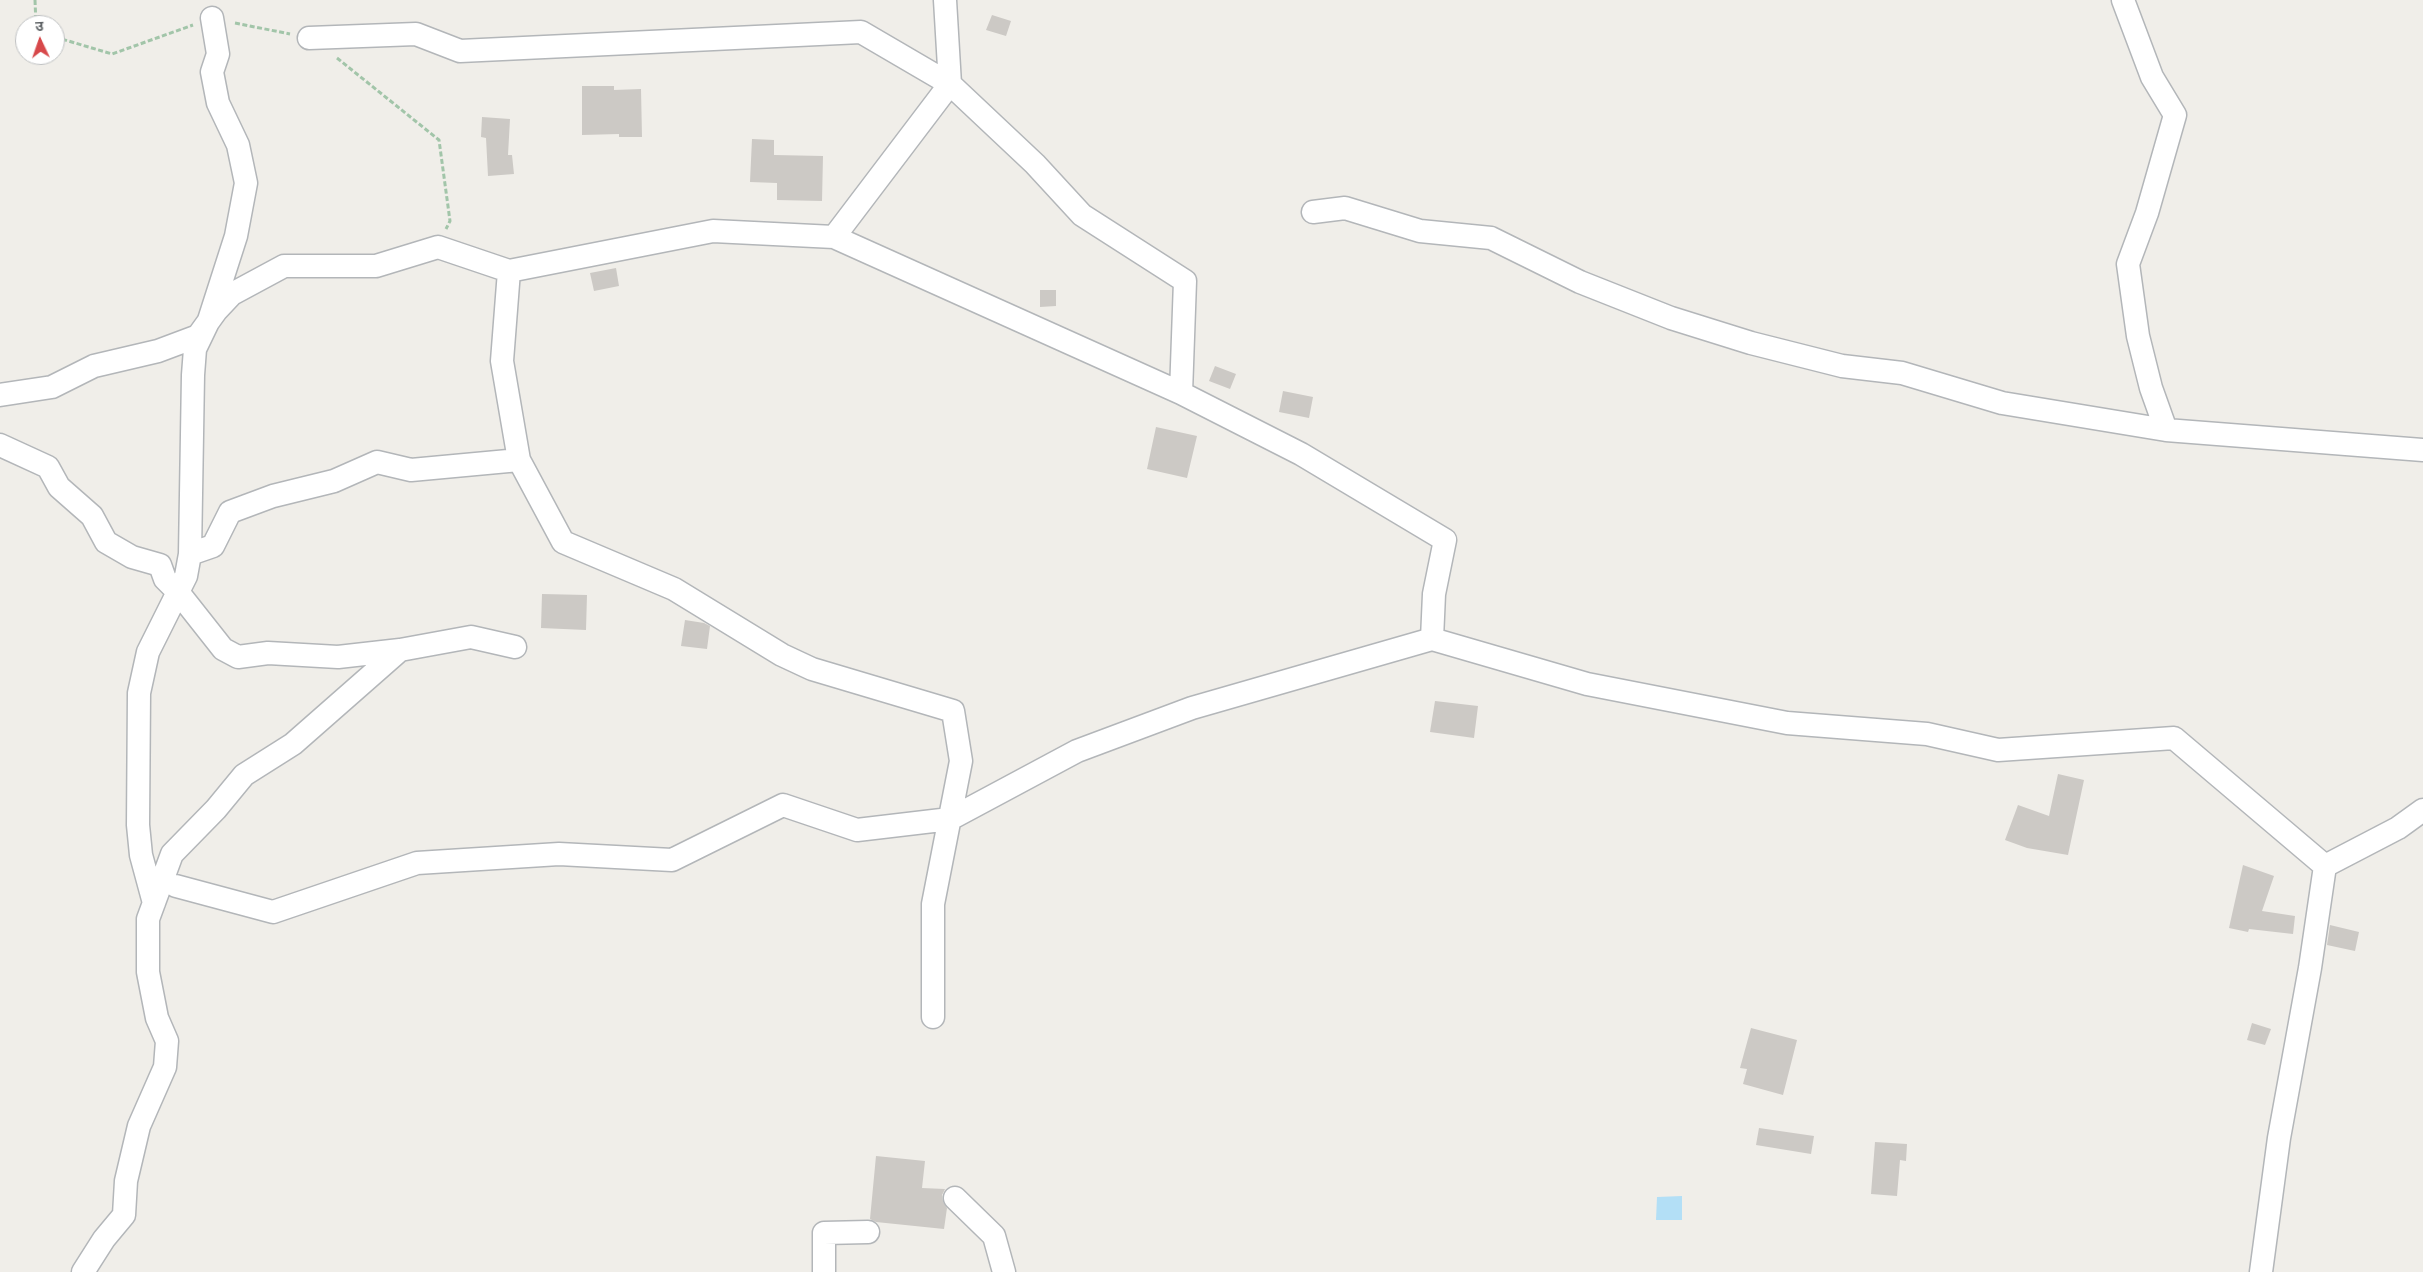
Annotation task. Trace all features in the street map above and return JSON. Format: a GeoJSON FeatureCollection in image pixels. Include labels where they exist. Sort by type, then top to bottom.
{"type":"FeatureCollection","features":[{"type":"Feature","properties":{"kind":"street"},"geometry":{"type":"LineString","coordinates":[[834,237],[950,84],[945,0]]}},
{"type":"Feature","properties":{"kind":"street"},"geometry":{"type":"LineString","coordinates":[[2122,0],[2152,77],[2174,116],[2147,213],[2128,264],[2138,336],[2151,388],[2166,430]]}},
{"type":"Feature","properties":{"kind":"street"},"geometry":{"type":"LineString","coordinates":[[154,903],[141,855],[138,825],[139,693],[148,652],[186,576],[190,554],[195,349],[209,320],[236,236],[246,183],[238,145],[218,104],[213,80],[212,72],[218,54],[212,18]]}},
{"type":"Feature","properties":{"kind":"street"},"geometry":{"type":"LineString","coordinates":[[309,38],[416,34],[460,51],[861,32],[950,84],[1035,164],[1082,215],[1184,282],[1182,393]]}},
{"type":"Feature","properties":{"kind":"street"},"geometry":{"type":"LineString","coordinates":[[1313,212],[1345,208],[1420,231],[1490,238],[1580,282],[1671,318],[1751,343],[1842,366],[1902,373],[2002,403],[2166,430],[2423,450]]}},
{"type":"Feature","properties":{"kind":"street"},"geometry":{"type":"LineString","coordinates":[[0,395],[52,387],[94,366],[158,351],[198,336],[209,320],[232,294],[284,266],[376,266],[438,247],[509,271],[712,232],[834,237],[1182,393],[1301,454],[1445,540],[1434,594],[1432,639]]}},
{"type":"Feature","properties":{"kind":"street"},"geometry":{"type":"LineString","coordinates":[[509,271],[502,361],[519,460],[563,542],[674,589],[782,655],[812,669],[953,711],[961,761],[933,904],[934,1017]]}},
{"type":"Feature","properties":{"kind":"street"},"geometry":{"type":"LineString","coordinates":[[0,445],[48,466],[59,487],[92,516],[106,542],[132,556],[160,565],[165,579],[178,592],[223,649],[238,657],[268,653],[338,657],[400,650],[470,637],[514,647]]}},
{"type":"Feature","properties":{"kind":"street"},"geometry":{"type":"LineString","coordinates":[[190,554],[213,546],[230,512],[272,496],[334,481],[377,462],[411,470],[519,460]]}},
{"type":"Feature","properties":{"kind":"street"},"geometry":{"type":"LineString","coordinates":[[176,886],[273,912],[417,863],[559,854],[672,860],[783,805],[857,830],[950,819],[1077,751],[1192,708],[1432,639],[1587,684],[1787,723],[1927,734],[1998,750],[2174,738],[2326,866]]}},
{"type":"Feature","properties":{"kind":"street"},"geometry":{"type":"LineString","coordinates":[[83,1272],[104,1239],[124,1215],[126,1181],[139,1126],[164,1067],[167,1041],[157,1018],[148,972],[148,920],[172,854],[216,810],[244,775],[293,744],[400,650]]}},
{"type":"Feature","properties":{"kind":"street"},"geometry":{"type":"LineString","coordinates":[[2326,866],[2398,828],[2423,810]]}},
{"type":"Feature","properties":{"kind":"street"},"geometry":{"type":"LineString","coordinates":[[2262,1272],[2279,1138],[2310,968],[2326,866]]}},
{"type":"Feature","properties":{"kind":"street"},"geometry":{"type":"LineString","coordinates":[[955,1198],[994,1236],[1004,1272]]}},
{"type":"Feature","properties":{"kind":"street"},"geometry":{"type":"LineString","coordinates":[[824,1272],[824,1233],[868,1232]]}},
{"type":"Feature","properties":{"kind":"path"},"geometry":{"type":"LineString","coordinates":[[35,0],[36,15]]}},
{"type":"Feature","properties":{"kind":"path"},"geometry":{"type":"LineString","coordinates":[[65,39],[112,54],[212,18],[309,38],[368,82],[439,140],[450,221],[438,247]]}},
{"type":"Feature","properties":{"kind":"water"},"geometry":{"type":"Polygon","coordinates":[[[1682,1196],[1682,1220],[1656,1220],[1657,1197],[1682,1196]]]}},
{"type":"Feature","properties":{"kind":"building"},"geometry":{"type":"Polygon","coordinates":[[[992,15],[1011,21],[1006,36],[986,30],[992,15]]]}},
{"type":"Feature","properties":{"kind":"building"},"geometry":{"type":"Polygon","coordinates":[[[582,86],[614,86],[614,90],[641,89],[642,137],[619,137],[619,134],[582,135],[582,86]]]}},
{"type":"Feature","properties":{"kind":"building"},"geometry":{"type":"Polygon","coordinates":[[[482,117],[510,119],[508,155],[512,155],[514,174],[488,176],[486,138],[481,137],[482,117]]]}},
{"type":"Feature","properties":{"kind":"building"},"geometry":{"type":"Polygon","coordinates":[[[752,139],[774,140],[774,155],[823,156],[822,201],[777,200],[777,183],[750,182],[752,139]]]}},
{"type":"Feature","properties":{"kind":"building"},"geometry":{"type":"Polygon","coordinates":[[[616,268],[619,286],[594,291],[590,273],[616,268]]]}},
{"type":"Feature","properties":{"kind":"building"},"geometry":{"type":"Polygon","coordinates":[[[1040,290],[1056,290],[1056,306],[1040,307],[1040,290]]]}},
{"type":"Feature","properties":{"kind":"building"},"geometry":{"type":"Polygon","coordinates":[[[1215,366],[1236,374],[1230,389],[1209,381],[1215,366]]]}},
{"type":"Feature","properties":{"kind":"building"},"geometry":{"type":"Polygon","coordinates":[[[1283,391],[1313,397],[1309,418],[1279,412],[1283,391]]]}},
{"type":"Feature","properties":{"kind":"building"},"geometry":{"type":"Polygon","coordinates":[[[1156,427],[1197,436],[1187,478],[1147,469],[1156,427]]]}},
{"type":"Feature","properties":{"kind":"building"},"geometry":{"type":"Polygon","coordinates":[[[542,594],[587,595],[586,630],[541,628],[542,594]]]}},
{"type":"Feature","properties":{"kind":"building"},"geometry":{"type":"Polygon","coordinates":[[[685,620],[704,623],[710,626],[707,649],[681,646],[685,620]]]}},
{"type":"Feature","properties":{"kind":"building"},"geometry":{"type":"Polygon","coordinates":[[[1435,701],[1478,706],[1474,738],[1430,732],[1435,701]]]}},
{"type":"Feature","properties":{"kind":"building"},"geometry":{"type":"Polygon","coordinates":[[[2058,774],[2084,780],[2068,855],[2027,848],[2005,840],[2018,805],[2049,816],[2058,774]]]}},
{"type":"Feature","properties":{"kind":"building"},"geometry":{"type":"Polygon","coordinates":[[[2243,865],[2274,876],[2262,911],[2295,916],[2293,934],[2249,929],[2248,932],[2229,928],[2243,865]]]}},
{"type":"Feature","properties":{"kind":"building"},"geometry":{"type":"Polygon","coordinates":[[[2330,925],[2359,932],[2355,951],[2327,945],[2330,925]]]}},
{"type":"Feature","properties":{"kind":"building"},"geometry":{"type":"Polygon","coordinates":[[[2252,1023],[2271,1029],[2265,1045],[2247,1040],[2252,1023]]]}},
{"type":"Feature","properties":{"kind":"building"},"geometry":{"type":"Polygon","coordinates":[[[1751,1028],[1797,1040],[1783,1095],[1743,1084],[1747,1069],[1740,1068],[1751,1028]]]}},
{"type":"Feature","properties":{"kind":"building"},"geometry":{"type":"Polygon","coordinates":[[[1759,1128],[1814,1136],[1811,1154],[1756,1145],[1759,1128]]]}},
{"type":"Feature","properties":{"kind":"building"},"geometry":{"type":"Polygon","coordinates":[[[1875,1142],[1907,1144],[1906,1161],[1900,1160],[1897,1196],[1871,1194],[1875,1142]]]}},
{"type":"Feature","properties":{"kind":"building"},"geometry":{"type":"Polygon","coordinates":[[[876,1156],[925,1161],[922,1188],[945,1189],[942,1195],[943,1202],[947,1208],[944,1229],[876,1222],[870,1219],[876,1156]]]}}]}
